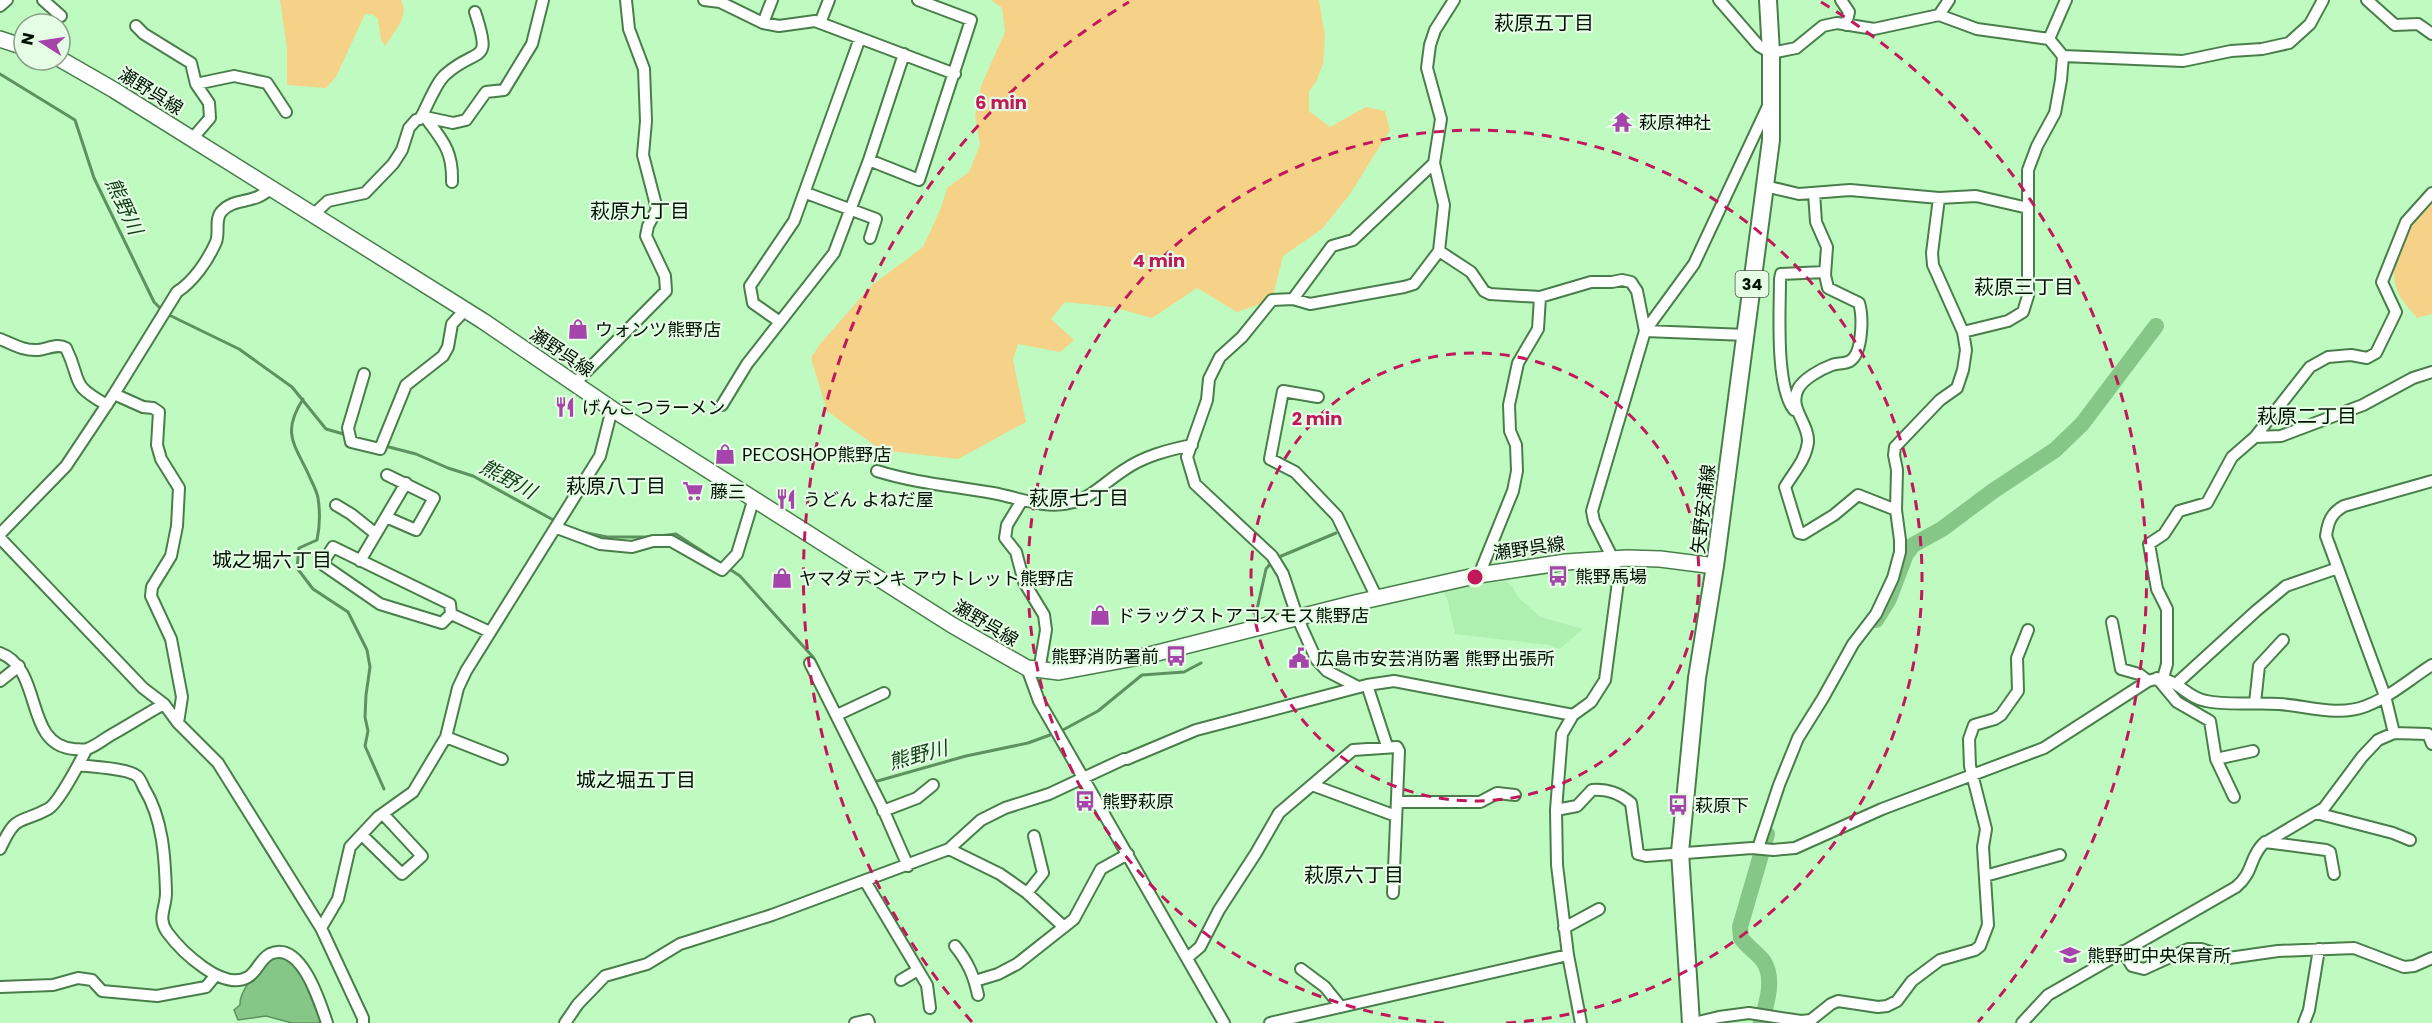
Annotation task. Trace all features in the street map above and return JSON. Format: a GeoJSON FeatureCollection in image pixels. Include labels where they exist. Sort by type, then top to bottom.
{"type":"FeatureCollection","features":[{"type":"Feature","properties":{"kind":"main road","name":"矢野安浦線"},"geometry":{"type":"LineString","coordinates":[[1692,1023],[1680,852],[1697,678],[1715,566],[1771,140],[1772,98],[1768,0]]}},
{"type":"Feature","properties":{"kind":"main road","name":"瀬野呉線"},"geometry":{"type":"LineString","coordinates":[[72,66],[465,310],[612,409],[952,625],[1033,669],[1059,672],[1145,656],[1479,575],[1566,562],[1613,559],[1660,559],[1715,566]]}},
{"type":"Feature","properties":{"kind":"street"},"geometry":{"type":"LineString","coordinates":[[0,6],[7,0]]}},
{"type":"Feature","properties":{"kind":"street"},"geometry":{"type":"LineString","coordinates":[[43,0],[56,12]]}},
{"type":"Feature","properties":{"kind":"street"},"geometry":{"type":"LineString","coordinates":[[423,118],[453,123],[466,120],[486,92],[504,90],[532,44],[543,0]]}},
{"type":"Feature","properties":{"kind":"street"},"geometry":{"type":"LineString","coordinates":[[574,384],[666,291],[665,276],[646,236],[648,226],[657,209],[644,155],[646,121],[644,69],[629,29],[626,0]]}},
{"type":"Feature","properties":{"kind":"street"},"geometry":{"type":"LineString","coordinates":[[704,0],[720,2],[764,23],[779,26],[814,21],[955,74]]}},
{"type":"Feature","properties":{"kind":"street"},"geometry":{"type":"LineString","coordinates":[[764,23],[772,0]]}},
{"type":"Feature","properties":{"kind":"street"},"geometry":{"type":"LineString","coordinates":[[820,23],[829,0]]}},
{"type":"Feature","properties":{"kind":"street"},"geometry":{"type":"LineString","coordinates":[[869,160],[919,180],[955,74],[971,20],[918,0]]}},
{"type":"Feature","properties":{"kind":"street"},"geometry":{"type":"LineString","coordinates":[[1387,746],[1362,686],[1327,671],[1316,659],[1298,619],[1283,574],[1272,555],[1195,484],[1187,457],[1207,400],[1209,379],[1220,357],[1242,337],[1272,300],[1293,299],[1310,304],[1404,287],[1414,284],[1439,251],[1444,205],[1434,163],[1441,119],[1427,68],[1430,45],[1442,16],[1454,0]]}},
{"type":"Feature","properties":{"kind":"street"},"geometry":{"type":"LineString","coordinates":[[1719,0],[1759,46],[1771,52],[1796,48],[1823,26],[1837,23],[1874,29],[1939,15],[1977,29],[2049,39],[2062,56],[2061,80],[2055,113],[2037,146],[2028,170],[2028,296],[2023,312],[2008,321],[1963,332]]}},
{"type":"Feature","properties":{"kind":"street"},"geometry":{"type":"LineString","coordinates":[[1841,0],[1848,12],[1846,25]]}},
{"type":"Feature","properties":{"kind":"street"},"geometry":{"type":"LineString","coordinates":[[1939,15],[1948,0]]}},
{"type":"Feature","properties":{"kind":"street"},"geometry":{"type":"LineString","coordinates":[[2049,39],[2066,0]]}},
{"type":"Feature","properties":{"kind":"street"},"geometry":{"type":"LineString","coordinates":[[2062,56],[2183,61],[2231,51],[2262,49],[2289,43],[2310,24],[2323,0]]}},
{"type":"Feature","properties":{"kind":"street"},"geometry":{"type":"LineString","coordinates":[[2367,0],[2395,25],[2418,24],[2432,34]]}},
{"type":"Feature","properties":{"kind":"street"},"geometry":{"type":"LineString","coordinates":[[313,215],[328,201],[365,193],[393,164],[402,150],[409,128],[423,118],[444,75],[477,56],[483,46],[484,40],[475,12]]}},
{"type":"Feature","properties":{"kind":"street"},"geometry":{"type":"LineString","coordinates":[[136,26],[144,34],[191,63],[196,84],[209,103],[210,118],[192,139]]}},
{"type":"Feature","properties":{"kind":"street"},"geometry":{"type":"LineString","coordinates":[[780,322],[753,303],[750,286],[794,221],[860,38]]}},
{"type":"Feature","properties":{"kind":"street"},"geometry":{"type":"LineString","coordinates":[[722,405],[747,364],[834,253],[869,160],[904,54]]}},
{"type":"Feature","properties":{"kind":"street"},"geometry":{"type":"LineString","coordinates":[[196,84],[234,76],[267,83],[286,112]]}},
{"type":"Feature","properties":{"kind":"street"},"geometry":{"type":"LineString","coordinates":[[1581,1023],[1564,928],[1557,865],[1556,810],[1562,734],[1573,715],[1591,702],[1605,680],[1618,582],[1613,559],[1593,521],[1592,511],[1645,331],[1695,264],[1772,98]]}},
{"type":"Feature","properties":{"kind":"street"},"geometry":{"type":"LineString","coordinates":[[423,118],[445,144],[452,164],[452,182]]}},
{"type":"Feature","properties":{"kind":"street"},"geometry":{"type":"LineString","coordinates":[[1293,299],[1332,246],[1353,240],[1434,163]]}},
{"type":"Feature","properties":{"kind":"street"},"geometry":{"type":"LineString","coordinates":[[1765,186],[1799,194],[1850,190],[1939,198],[1976,196],[2028,208]]}},
{"type":"Feature","properties":{"kind":"street"},"geometry":{"type":"LineString","coordinates":[[271,188],[262,197],[239,202],[223,209],[218,215],[217,240],[190,283],[177,292],[66,466],[0,536],[143,688],[164,704],[178,723],[218,763],[321,928],[363,1018],[363,1023]]}},
{"type":"Feature","properties":{"kind":"street"},"geometry":{"type":"LineString","coordinates":[[806,193],[876,219],[870,238]]}},
{"type":"Feature","properties":{"kind":"street"},"geometry":{"type":"LineString","coordinates":[[1814,193],[1816,222],[1827,247],[1825,272],[1828,288],[1859,303],[1862,312],[1862,330],[1855,354],[1850,361],[1819,371],[1797,389],[1795,402],[1806,428],[1808,442],[1804,458],[1785,487],[1799,533],[1807,532],[1858,495],[1896,510]]}},
{"type":"Feature","properties":{"kind":"street"},"geometry":{"type":"LineString","coordinates":[[1556,810],[1577,806],[1592,790],[1615,792],[1630,803],[1638,854],[1646,856],[1680,852],[1795,848],[1874,812],[2044,748],[2156,679],[2167,664],[2167,609],[2157,589],[2150,544],[2164,534],[2179,511],[2207,503],[2232,457],[2255,437],[2310,367],[2328,357],[2351,355],[2367,358],[2376,353],[2396,312],[2382,282],[2406,222],[2432,193]]}},
{"type":"Feature","properties":{"kind":"street"},"geometry":{"type":"LineString","coordinates":[[1758,848],[1798,738],[1853,644],[1876,614],[1889,588],[1900,552],[1896,510],[1895,447],[1940,400],[1957,388],[1964,370],[1966,350],[1963,332],[1933,265],[1932,253],[1939,198]]}},
{"type":"Feature","properties":{"kind":"street"},"geometry":{"type":"LineString","coordinates":[[1439,251],[1471,272],[1484,291],[1490,294],[1540,297],[1591,282],[1622,280],[1631,282],[1638,291],[1645,331]]}},
{"type":"Feature","properties":{"kind":"street"},"geometry":{"type":"LineString","coordinates":[[1797,411],[1793,410],[1790,404],[1780,354],[1781,274],[1825,272]]}},
{"type":"Feature","properties":{"kind":"street"},"geometry":{"type":"LineString","coordinates":[[1479,575],[1514,491],[1517,471],[1516,445],[1510,431],[1509,405],[1518,363],[1538,329],[1540,297]]}},
{"type":"Feature","properties":{"kind":"street"},"geometry":{"type":"LineString","coordinates":[[364,374],[348,428],[351,442],[380,449],[406,386],[443,356],[448,347],[452,324],[465,310]]}},
{"type":"Feature","properties":{"kind":"street"},"geometry":{"type":"LineString","coordinates":[[1645,331],[1746,335]]}},
{"type":"Feature","properties":{"kind":"street"},"geometry":{"type":"LineString","coordinates":[[0,339],[21,349],[30,350],[60,345],[66,348],[79,385],[87,394],[107,405]]}},
{"type":"Feature","properties":{"kind":"street"},"geometry":{"type":"LineString","coordinates":[[2255,437],[2281,436],[2363,405],[2413,378],[2432,372]]}},
{"type":"Feature","properties":{"kind":"street"},"geometry":{"type":"LineString","coordinates":[[1318,397],[1283,392],[1270,459],[1295,472],[1337,516],[1377,598]]}},
{"type":"Feature","properties":{"kind":"street"},"geometry":{"type":"LineString","coordinates":[[114,394],[159,412],[157,445],[161,459],[179,488],[177,526],[171,556],[152,587],[151,596],[171,639],[182,697],[178,723]]}},
{"type":"Feature","properties":{"kind":"street"},"geometry":{"type":"LineString","coordinates":[[321,928],[338,899],[350,847],[383,814],[412,792],[446,737],[458,688],[466,671],[600,456],[612,409]]}},
{"type":"Feature","properties":{"kind":"street"},"geometry":{"type":"LineString","coordinates":[[877,471],[904,479],[1050,505],[1075,502],[1126,468],[1164,451],[1192,445]]}},
{"type":"Feature","properties":{"kind":"street"},"geometry":{"type":"LineString","coordinates":[[386,517],[416,530],[434,498],[387,475]]}},
{"type":"Feature","properties":{"kind":"street"},"geometry":{"type":"LineString","coordinates":[[2394,733],[2385,696],[2326,536],[2328,524],[2335,511],[2344,506],[2432,481]]}},
{"type":"Feature","properties":{"kind":"street"},"geometry":{"type":"LineString","coordinates":[[360,561],[406,483]]}},
{"type":"Feature","properties":{"kind":"street"},"geometry":{"type":"LineString","coordinates":[[556,528],[600,544],[632,547],[653,541],[671,541],[722,570],[737,554],[754,498]]}},
{"type":"Feature","properties":{"kind":"street"},"geometry":{"type":"LineString","coordinates":[[1021,501],[1007,525],[1005,538],[1016,552],[1024,582],[1044,615],[1046,630],[1033,669],[1039,701],[1224,1023]]}},
{"type":"Feature","properties":{"kind":"street"},"geometry":{"type":"LineString","coordinates":[[336,505],[376,534]]}},
{"type":"Feature","properties":{"kind":"street"},"geometry":{"type":"LineString","coordinates":[[333,547],[450,604],[451,614],[442,622],[380,604],[322,564],[333,547]]}},
{"type":"Feature","properties":{"kind":"street"},"geometry":{"type":"LineString","coordinates":[[2176,684],[2286,586],[2338,568]]}},
{"type":"Feature","properties":{"kind":"street"},"geometry":{"type":"LineString","coordinates":[[451,614],[490,632]]}},
{"type":"Feature","properties":{"kind":"street"},"geometry":{"type":"LineString","coordinates":[[2112,622],[2121,669],[2176,684],[2204,701],[2280,704],[2335,712],[2364,707],[2432,665]]}},
{"type":"Feature","properties":{"kind":"street"},"geometry":{"type":"LineString","coordinates":[[1692,1023],[1749,1013],[1801,1021],[1811,1020],[1838,1001],[1878,1007],[1893,1004],[1912,981],[1940,960],[1975,950],[1980,946],[1988,925],[1983,847],[1986,829],[1969,751],[1970,730],[1974,725],[2001,715],[2018,691],[2017,658],[2028,630]]}},
{"type":"Feature","properties":{"kind":"street"},"geometry":{"type":"LineString","coordinates":[[2255,703],[2259,666],[2283,640]]}},
{"type":"Feature","properties":{"kind":"street"},"geometry":{"type":"LineString","coordinates":[[0,653],[9,656],[19,666],[29,685],[46,735],[54,743],[67,748],[86,750]]}},
{"type":"Feature","properties":{"kind":"street"},"geometry":{"type":"LineString","coordinates":[[810,663],[908,866]]}},
{"type":"Feature","properties":{"kind":"street"},"geometry":{"type":"LineString","coordinates":[[0,681],[19,666]]}},
{"type":"Feature","properties":{"kind":"street"},"geometry":{"type":"LineString","coordinates":[[2156,679],[2177,702],[2210,721],[2216,759],[2234,796]]}},
{"type":"Feature","properties":{"kind":"street"},"geometry":{"type":"LineString","coordinates":[[565,1023],[578,1004],[606,976],[647,964],[680,944],[772,915],[949,849],[981,820],[1005,808],[1049,794],[1196,730],[1362,686],[1394,681],[1573,715]]}},
{"type":"Feature","properties":{"kind":"street"},"geometry":{"type":"LineString","coordinates":[[837,715],[884,693]]}},
{"type":"Feature","properties":{"kind":"street"},"geometry":{"type":"LineString","coordinates":[[0,849],[8,831],[18,820],[50,808],[79,765],[86,750],[164,704]]}},
{"type":"Feature","properties":{"kind":"street"},"geometry":{"type":"LineString","coordinates":[[2022,1023],[2048,995],[2236,887],[2247,878],[2257,850],[2265,842],[2324,808],[2372,745],[2394,733],[2431,737]]}},
{"type":"Feature","properties":{"kind":"street"},"geometry":{"type":"LineString","coordinates":[[446,737],[502,759]]}},
{"type":"Feature","properties":{"kind":"street"},"geometry":{"type":"LineString","coordinates":[[1187,958],[1200,947],[1219,910],[1257,853],[1280,813],[1353,750],[1387,746],[1396,747],[1400,751],[1393,892]]}},
{"type":"Feature","properties":{"kind":"street"},"geometry":{"type":"LineString","coordinates":[[2216,759],[2253,751]]}},
{"type":"Feature","properties":{"kind":"street"},"geometry":{"type":"LineString","coordinates":[[79,765],[127,772],[137,776],[149,796],[161,833],[166,897],[161,915],[162,925],[175,943],[215,976],[228,980],[248,978],[270,954],[283,952],[298,959],[322,1005],[327,1023]]}},
{"type":"Feature","properties":{"kind":"street"},"geometry":{"type":"LineString","coordinates":[[883,811],[917,798],[933,785]]}},
{"type":"Feature","properties":{"kind":"street"},"geometry":{"type":"LineString","coordinates":[[1312,785],[1396,816]]}},
{"type":"Feature","properties":{"kind":"street"},"geometry":{"type":"LineString","coordinates":[[1397,802],[1480,802],[1497,793],[1515,795]]}},
{"type":"Feature","properties":{"kind":"street"},"geometry":{"type":"LineString","coordinates":[[2316,813],[2393,833],[2410,840]]}},
{"type":"Feature","properties":{"kind":"street"},"geometry":{"type":"LineString","coordinates":[[362,835],[402,874],[422,856],[383,814]]}},
{"type":"Feature","properties":{"kind":"street"},"geometry":{"type":"LineString","coordinates":[[1027,893],[1043,873],[1034,836]]}},
{"type":"Feature","properties":{"kind":"street"},"geometry":{"type":"LineString","coordinates":[[2265,842],[2326,850],[2330,852],[2334,874]]}},
{"type":"Feature","properties":{"kind":"street"},"geometry":{"type":"LineString","coordinates":[[949,849],[1000,874],[1027,893],[1064,927]]}},
{"type":"Feature","properties":{"kind":"street"},"geometry":{"type":"LineString","coordinates":[[975,981],[998,974],[1017,964],[1074,919],[1101,869],[1128,854]]}},
{"type":"Feature","properties":{"kind":"street"},"geometry":{"type":"LineString","coordinates":[[1985,876],[2060,855]]}},
{"type":"Feature","properties":{"kind":"street"},"geometry":{"type":"LineString","coordinates":[[865,881],[927,985],[930,1008]]}},
{"type":"Feature","properties":{"kind":"street"},"geometry":{"type":"LineString","coordinates":[[1564,928],[1599,909]]}},
{"type":"Feature","properties":{"kind":"street"},"geometry":{"type":"LineString","coordinates":[[955,946],[965,958],[975,981],[978,995]]}},
{"type":"Feature","properties":{"kind":"street"},"geometry":{"type":"LineString","coordinates":[[2123,951],[2132,966],[2144,969],[2188,949],[2201,949],[2229,958],[2278,951],[2354,948],[2404,968],[2432,958]]}},
{"type":"Feature","properties":{"kind":"street"},"geometry":{"type":"LineString","coordinates":[[2304,1023],[2309,1011],[2319,949]]}},
{"type":"Feature","properties":{"kind":"street"},"geometry":{"type":"LineString","coordinates":[[1270,1023],[1568,955]]}},
{"type":"Feature","properties":{"kind":"street"},"geometry":{"type":"LineString","coordinates":[[1301,969],[1325,987],[1341,1007]]}},
{"type":"Feature","properties":{"kind":"street"},"geometry":{"type":"LineString","coordinates":[[901,980],[918,970]]}},
{"type":"Feature","properties":{"kind":"street"},"geometry":{"type":"LineString","coordinates":[[0,987],[53,985],[78,978],[92,980],[102,991],[158,996],[206,987],[215,976]]}},
{"type":"Feature","properties":{"kind":"street"},"geometry":{"type":"LineString","coordinates":[[855,1023],[868,1020],[869,1023]]}},
{"type":"Feature","properties":{"kind":"shaded area"},"geometry":{"type":"Polygon","coordinates":[[[280,0],[401,0],[404,12],[400,24],[385,46],[381,40],[378,19],[372,14],[365,14],[336,77],[326,88],[287,85],[287,49],[280,0]]]}},
{"type":"Feature","properties":{"kind":"shaded area"},"geometry":{"type":"Polygon","coordinates":[[[991,0],[1319,0],[1325,36],[1323,64],[1316,82],[1309,91],[1309,111],[1330,127],[1366,107],[1385,111],[1390,130],[1350,194],[1322,229],[1283,256],[1272,300],[1237,312],[1197,288],[1152,318],[1113,307],[1065,302],[1051,319],[1074,340],[1060,352],[1018,344],[1013,360],[1026,422],[958,459],[881,450],[827,411],[811,358],[820,344],[871,286],[923,247],[941,208],[947,188],[969,172],[980,145],[975,115],[981,86],[1005,32],[1002,8],[991,0]]]}},
{"type":"Feature","properties":{"kind":"shaded area"},"geometry":{"type":"Polygon","coordinates":[[[2432,202],[2432,314],[2417,318],[2399,295],[2394,279],[2394,266],[2396,254],[2407,231],[2432,202]]]}},
{"type":"Feature","properties":{"kind":"shaded area"},"geometry":{"type":"Polygon","coordinates":[[[1506,581],[1518,597],[1540,617],[1583,629],[1559,649],[1549,645],[1455,634],[1448,601],[1443,590],[1506,581]]]}},
{"type":"Feature","properties":{"kind":"shaded area"},"geometry":{"type":"Polygon","coordinates":[[[280,955],[297,963],[321,1023],[292,1023],[266,1016],[238,1020],[234,1010],[240,1005],[248,983],[260,968],[280,955]]]}},
{"type":"Feature","properties":{"kind":"waterway","name":"熊野川"},"geometry":{"type":"LineString","coordinates":[[0,74],[75,120],[94,178],[154,302],[162,310]]}},
{"type":"Feature","properties":{"kind":"waterway","name":"熊野川"},"geometry":{"type":"LineString","coordinates":[[167,314],[239,349],[292,387],[326,429],[347,435]]}},
{"type":"Feature","properties":{"kind":"waterway"},"geometry":{"type":"LineString","coordinates":[[1876,620],[1889,599],[1906,554],[1913,545],[1942,529],[1993,491],[2055,450],[2082,424],[2156,326]]}},
{"type":"Feature","properties":{"kind":"waterway"},"geometry":{"type":"LineString","coordinates":[[303,399],[296,411],[291,431],[296,448],[317,494],[319,529],[317,540],[299,548],[297,568],[313,589],[348,612],[367,650],[370,667],[366,695],[365,717],[368,731],[365,746],[384,789]]}},
{"type":"Feature","properties":{"kind":"waterway","name":"熊野川"},"geometry":{"type":"LineString","coordinates":[[385,446],[416,454],[473,476],[557,522]]}},
{"type":"Feature","properties":{"kind":"waterway","name":"熊野川"},"geometry":{"type":"LineString","coordinates":[[582,532],[607,537],[650,537]]}},
{"type":"Feature","properties":{"kind":"waterway","name":"熊野川"},"geometry":{"type":"LineString","coordinates":[[1279,557],[1336,533]]}},
{"type":"Feature","properties":{"kind":"waterway","name":"熊野川"},"geometry":{"type":"LineString","coordinates":[[659,536],[676,534],[740,576],[813,657],[819,669]]}},
{"type":"Feature","properties":{"kind":"waterway","name":"熊野川"},"geometry":{"type":"LineString","coordinates":[[1255,618],[1266,569],[1271,563]]}},
{"type":"Feature","properties":{"kind":"waterway","name":"熊野川"},"geometry":{"type":"LineString","coordinates":[[1061,731],[1098,711],[1142,675],[1184,672],[1201,663]]}},
{"type":"Feature","properties":{"kind":"waterway","name":"熊野川"},"geometry":{"type":"LineString","coordinates":[[873,779],[874,782],[966,756],[1028,743],[1050,735]]}},
{"type":"Feature","properties":{"kind":"waterway"},"geometry":{"type":"LineString","coordinates":[[1761,1023],[1769,977],[1762,959],[1741,938],[1740,927],[1767,834]]}},
{"type":"Feature","properties":{"kind":"place","name":"萩原神社"},"geometry":{"type":"Point","coordinates":[1622,122]}},
{"type":"Feature","properties":{"kind":"place","name":"ウォンツ熊野店"},"geometry":{"type":"Point","coordinates":[578,329]}},
{"type":"Feature","properties":{"kind":"place","name":"げんこつラーメン"},"geometry":{"type":"Point","coordinates":[565,407]}},
{"type":"Feature","properties":{"kind":"place","name":"PECOSHOP熊野店"},"geometry":{"type":"Point","coordinates":[725,454]}},
{"type":"Feature","properties":{"kind":"place","name":"藤三"},"geometry":{"type":"Point","coordinates":[693,491]}},
{"type":"Feature","properties":{"kind":"place","name":"うどん よねだ屋"},"geometry":{"type":"Point","coordinates":[786,499]}},
{"type":"Feature","properties":{"kind":"place","name":"熊野馬場"},"geometry":{"type":"Point","coordinates":[1558,576]}},
{"type":"Feature","properties":{"kind":"place","name":"ヤマダデンキ アウトレット熊野店"},"geometry":{"type":"Point","coordinates":[782,578]}},
{"type":"Feature","properties":{"kind":"place","name":"ドラッグストアコスモス熊野店"},"geometry":{"type":"Point","coordinates":[1100,615]}},
{"type":"Feature","properties":{"kind":"place","name":"熊野消防署前"},"geometry":{"type":"Point","coordinates":[1176,656]}},
{"type":"Feature","properties":{"kind":"place","name":"広島市安芸消防署 熊野出張所"},"geometry":{"type":"Point","coordinates":[1299,658]}},
{"type":"Feature","properties":{"kind":"place","name":"熊野萩原"},"geometry":{"type":"Point","coordinates":[1085,801]}},
{"type":"Feature","properties":{"kind":"place","name":"萩原下"},"geometry":{"type":"Point","coordinates":[1678,805]}},
{"type":"Feature","properties":{"kind":"place","name":"熊野町中央保育所"},"geometry":{"type":"Point","coordinates":[2070,955]}},
{"type":"Feature","properties":{"kind":"district","name":"萩原五丁目"},"geometry":{"type":"Point","coordinates":[1544,23]}},
{"type":"Feature","properties":{"kind":"district","name":"萩原九丁目"},"geometry":{"type":"Point","coordinates":[640,211]}},
{"type":"Feature","properties":{"kind":"district","name":"萩原三丁目"},"geometry":{"type":"Point","coordinates":[2024,287]}},
{"type":"Feature","properties":{"kind":"district","name":"萩原二丁目"},"geometry":{"type":"Point","coordinates":[2307,416]}},
{"type":"Feature","properties":{"kind":"district","name":"萩原八丁目"},"geometry":{"type":"Point","coordinates":[616,486]}},
{"type":"Feature","properties":{"kind":"district","name":"萩原七丁目"},"geometry":{"type":"Point","coordinates":[1079,498]}},
{"type":"Feature","properties":{"kind":"district","name":"城之堀六丁目"},"geometry":{"type":"Point","coordinates":[272,560]}},
{"type":"Feature","properties":{"kind":"district","name":"城之堀五丁目"},"geometry":{"type":"Point","coordinates":[636,780]}},
{"type":"Feature","properties":{"kind":"district","name":"萩原六丁目"},"geometry":{"type":"Point","coordinates":[1354,875]}}]}
